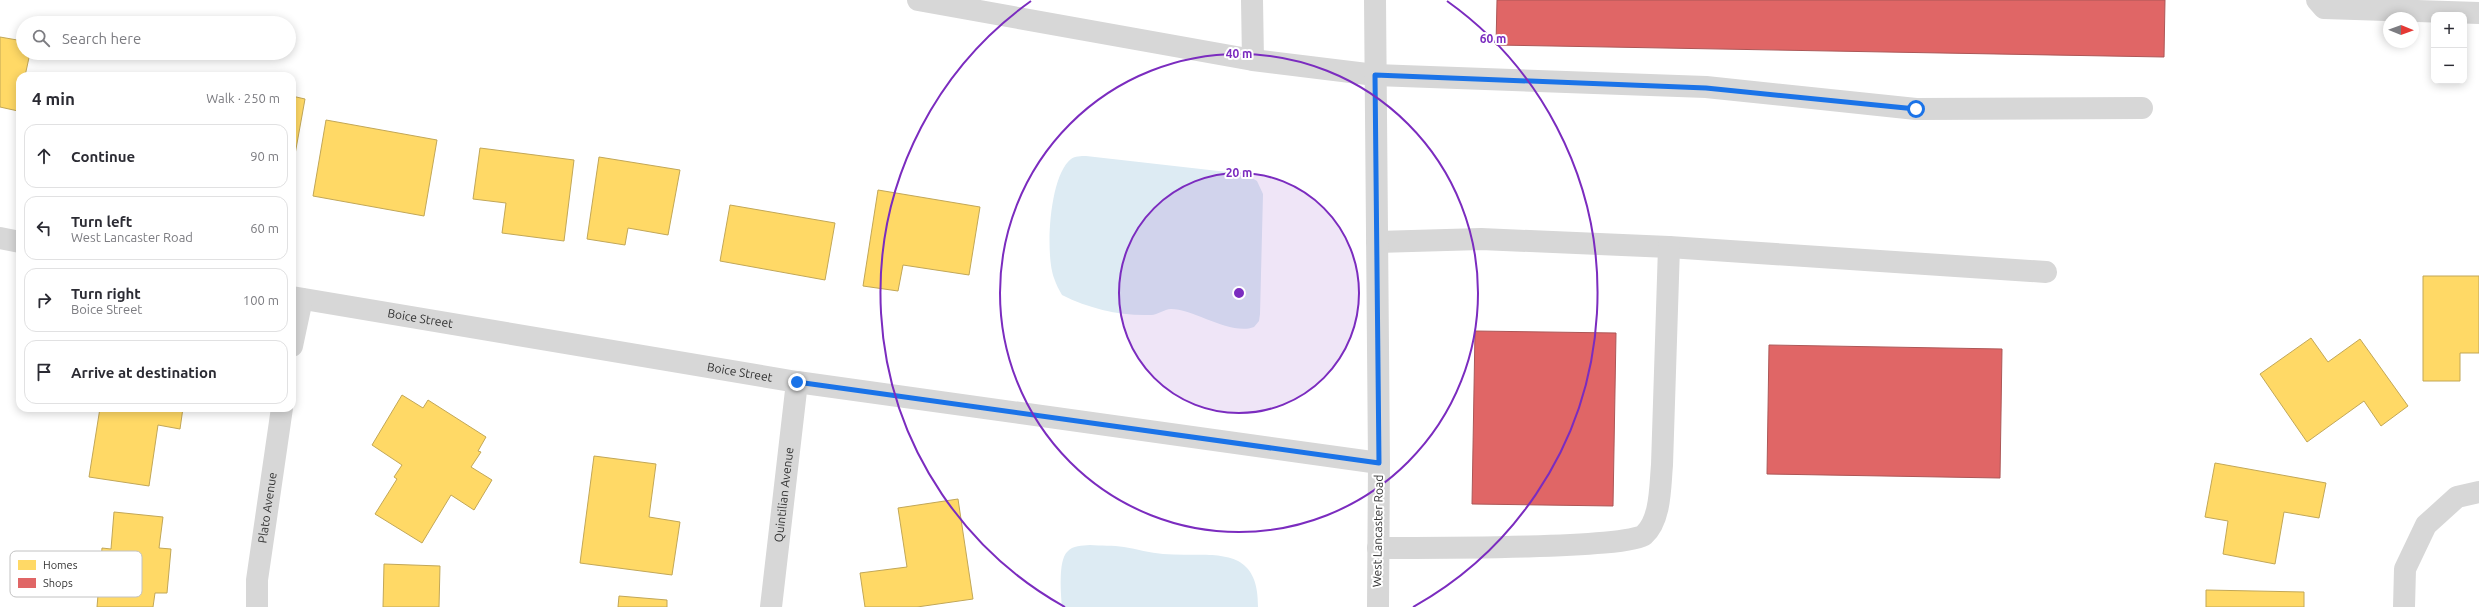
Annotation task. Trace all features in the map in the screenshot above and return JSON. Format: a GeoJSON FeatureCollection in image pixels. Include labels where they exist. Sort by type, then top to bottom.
{"type":"FeatureCollection","features":[{"type":"Feature","properties":{"kind":"street"},"geometry":{"type":"LineString","coordinates":[[918,0],[1253,60],[1375,75],[1706,88],[1916,109],[2142,108]]}},
{"type":"Feature","properties":{"kind":"street"},"geometry":{"type":"LineString","coordinates":[[1252,0],[1253,60]]}},
{"type":"Feature","properties":{"kind":"street","name":"West Lancaster Road"},"geometry":{"type":"LineString","coordinates":[[1375,0],[1379,463],[1378,607]]}},
{"type":"Feature","properties":{"kind":"street"},"geometry":{"type":"LineString","coordinates":[[2317,0],[2324,8],[2479,13]]}},
{"type":"Feature","properties":{"kind":"street"},"geometry":{"type":"LineString","coordinates":[[0,238],[16,241]]}},
{"type":"Feature","properties":{"kind":"street"},"geometry":{"type":"LineString","coordinates":[[1377,242],[1481,239],[1669,247],[2046,272]]}},
{"type":"Feature","properties":{"kind":"street"},"geometry":{"type":"LineString","coordinates":[[1378,548],[1581,544],[1632,540],[1644,535],[1653,520],[1658,499],[1662,465],[1669,247]]}},
{"type":"Feature","properties":{"kind":"street","name":"Boice Street"},"geometry":{"type":"LineString","coordinates":[[297,298],[797,382],[1379,463]]}},
{"type":"Feature","properties":{"kind":"street","name":"Quintilian Avenue"},"geometry":{"type":"LineString","coordinates":[[771,607],[797,382]]}},
{"type":"Feature","properties":{"kind":"street","name":"Plato Avenue"},"geometry":{"type":"LineString","coordinates":[[257,607],[257,580],[281,412]]}},
{"type":"Feature","properties":{"kind":"street"},"geometry":{"type":"LineString","coordinates":[[2404,607],[2405,569],[2426,525],[2457,497],[2479,492]]}},
{"type":"Feature","properties":{"kind":"shaded area"},"geometry":{"type":"Polygon","coordinates":[[[1078,156],[1245,174],[1257,181],[1263,194],[1260,314],[1259,321],[1254,327],[1245,329],[1235,328],[1180,310],[1171,309],[1151,315],[1105,311],[1062,295],[1054,278],[1051,267],[1050,234],[1054,198],[1058,181],[1064,168],[1071,159],[1078,156]]]}},
{"type":"Feature","properties":{"kind":"shaded area"},"geometry":{"type":"Polygon","coordinates":[[[1090,545],[1120,546],[1163,554],[1213,555],[1228,557],[1240,562],[1250,571],[1256,586],[1258,607],[1062,607],[1061,570],[1064,556],[1072,548],[1090,545]]]}},
{"type":"Feature","properties":{"kind":"building: Homes"},"geometry":{"type":"Polygon","coordinates":[[[0,37],[16,40],[16,60],[28,60],[26,72],[16,72],[16,111],[0,107],[0,37]]]}},
{"type":"Feature","properties":{"kind":"building: Homes"},"geometry":{"type":"Polygon","coordinates":[[[296,97],[305,99],[296,149],[296,97]]]}},
{"type":"Feature","properties":{"kind":"building: Homes"},"geometry":{"type":"Polygon","coordinates":[[[326,120],[437,140],[424,216],[313,196],[326,120]]]}},
{"type":"Feature","properties":{"kind":"building: Homes"},"geometry":{"type":"Polygon","coordinates":[[[480,148],[574,160],[564,241],[502,233],[506,203],[473,199],[480,148]]]}},
{"type":"Feature","properties":{"kind":"building: Homes"},"geometry":{"type":"Polygon","coordinates":[[[599,157],[680,170],[668,235],[628,228],[625,245],[587,239],[599,157]]]}},
{"type":"Feature","properties":{"kind":"building: Homes"},"geometry":{"type":"Polygon","coordinates":[[[878,190],[980,207],[969,275],[903,265],[898,291],[863,286],[878,190]]]}},
{"type":"Feature","properties":{"kind":"building: Homes"},"geometry":{"type":"Polygon","coordinates":[[[730,205],[835,223],[825,280],[720,261],[730,205]]]}},
{"type":"Feature","properties":{"kind":"building: Homes"},"geometry":{"type":"Polygon","coordinates":[[[2423,276],[2479,276],[2479,353],[2460,353],[2460,381],[2423,381],[2423,276]]]}},
{"type":"Feature","properties":{"kind":"building: Homes"},"geometry":{"type":"Polygon","coordinates":[[[2311,338],[2328,362],[2360,339],[2408,406],[2381,426],[2364,401],[2307,442],[2260,374],[2311,338]]]}},
{"type":"Feature","properties":{"kind":"building: Homes"},"geometry":{"type":"Polygon","coordinates":[[[402,395],[423,408],[428,400],[486,437],[478,451],[481,452],[471,467],[492,480],[474,510],[451,495],[422,543],[375,514],[397,479],[394,477],[402,465],[372,445],[402,395]]]}},
{"type":"Feature","properties":{"kind":"building: Homes"},"geometry":{"type":"Polygon","coordinates":[[[99,412],[182,412],[180,429],[158,425],[149,486],[89,477],[99,412]]]}},
{"type":"Feature","properties":{"kind":"building: Homes"},"geometry":{"type":"Polygon","coordinates":[[[594,456],[656,464],[649,517],[680,522],[672,575],[580,563],[594,456]]]}},
{"type":"Feature","properties":{"kind":"building: Homes"},"geometry":{"type":"Polygon","coordinates":[[[2215,463],[2326,483],[2319,518],[2284,512],[2275,564],[2223,554],[2228,521],[2205,517],[2215,463]]]}},
{"type":"Feature","properties":{"kind":"building: Homes"},"geometry":{"type":"Polygon","coordinates":[[[958,499],[973,599],[917,607],[865,607],[860,573],[907,567],[898,508],[958,499]]]}},
{"type":"Feature","properties":{"kind":"building: Homes"},"geometry":{"type":"Polygon","coordinates":[[[114,512],[163,517],[159,548],[171,549],[167,593],[155,593],[153,607],[97,607],[98,597],[142,597],[142,551],[102,551],[102,548],[111,549],[114,512]]]}},
{"type":"Feature","properties":{"kind":"building: Homes"},"geometry":{"type":"Polygon","coordinates":[[[384,564],[440,566],[439,607],[383,607],[384,564]]]}},
{"type":"Feature","properties":{"kind":"building: Homes"},"geometry":{"type":"Polygon","coordinates":[[[2206,590],[2304,592],[2304,607],[2206,607],[2206,590]]]}},
{"type":"Feature","properties":{"kind":"building: Homes"},"geometry":{"type":"Polygon","coordinates":[[[619,596],[667,600],[667,607],[618,607],[619,596]]]}},
{"type":"Feature","properties":{"kind":"building: Shops"},"geometry":{"type":"Polygon","coordinates":[[[1497,0],[2165,0],[2164,57],[1496,45],[1497,0]]]}},
{"type":"Feature","properties":{"kind":"building: Shops"},"geometry":{"type":"Polygon","coordinates":[[[1475,331],[1616,333],[1613,506],[1472,504],[1475,331]]]}},
{"type":"Feature","properties":{"kind":"building: Shops"},"geometry":{"type":"Polygon","coordinates":[[[1769,345],[2002,349],[2000,478],[1767,474],[1769,345]]]}},
{"type":"Feature","properties":{"kind":"route"},"geometry":{"type":"LineString","coordinates":[[797,382],[1379,463],[1375,75],[1706,88],[1916,109]]}}]}
